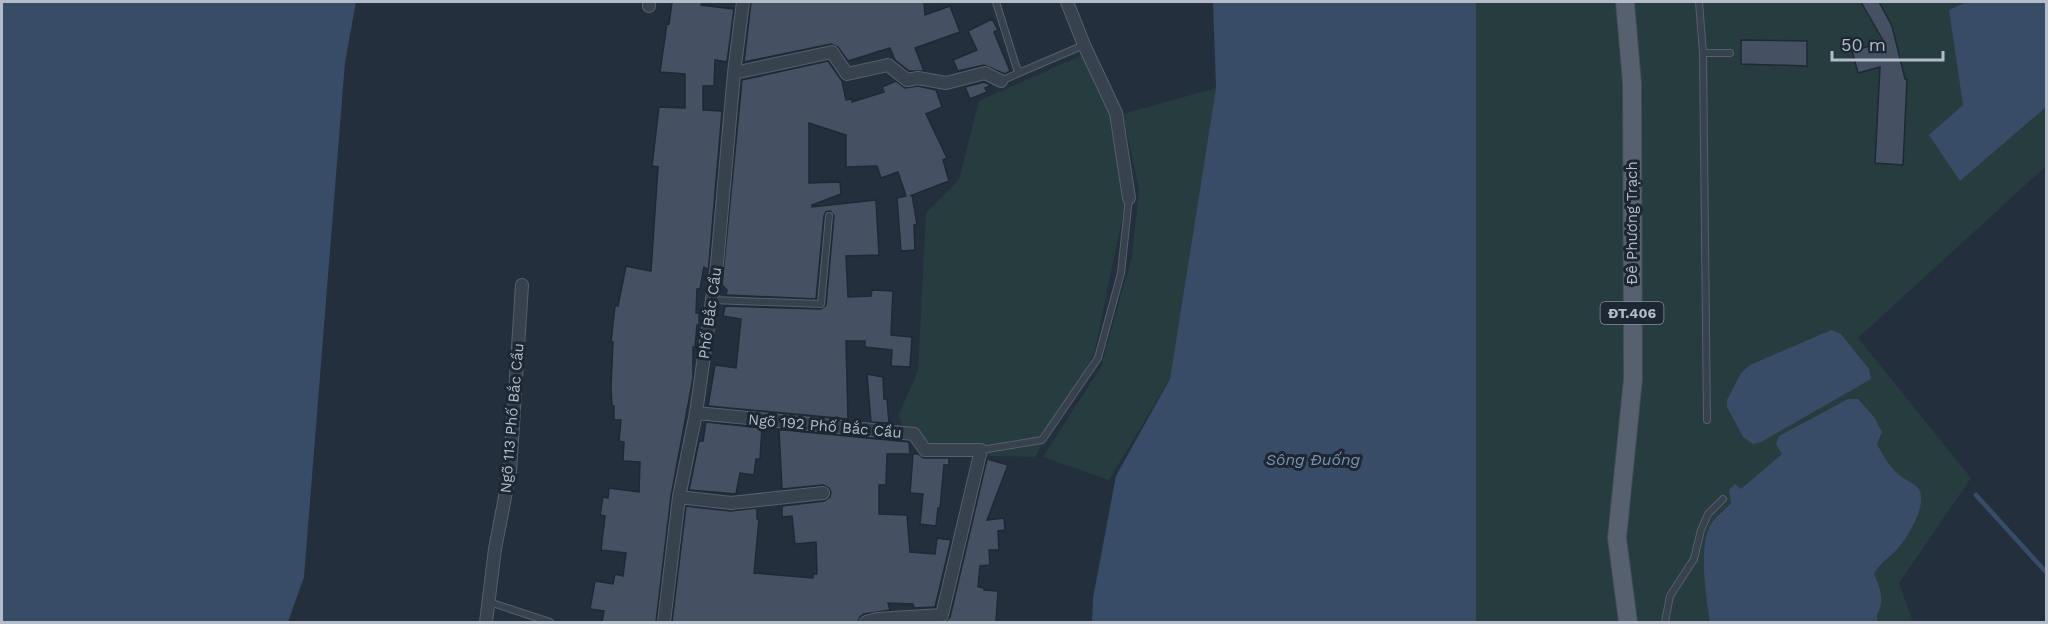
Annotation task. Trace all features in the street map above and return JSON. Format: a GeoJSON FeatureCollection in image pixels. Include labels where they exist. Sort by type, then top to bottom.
{"type":"FeatureCollection","features":[{"type":"Feature","properties":{"kind":"main road","name":"Đê Phương Trạch"},"geometry":{"type":"LineString","coordinates":[[1625,2],[1632,83],[1633,379],[1617,538],[1628,622]]}},
{"type":"Feature","properties":{"kind":"street","name":"Phố Bắc Cầu"},"geometry":{"type":"LineString","coordinates":[[664,622],[679,497],[696,413],[717,264],[734,73],[743,2]]}},
{"type":"Feature","properties":{"kind":"street"},"geometry":{"type":"LineString","coordinates":[[1067,2],[1084,45],[1116,113],[1129,198]]}},
{"type":"Feature","properties":{"kind":"street"},"geometry":{"type":"LineString","coordinates":[[734,73],[832,52],[847,74],[888,65],[907,80],[918,78],[946,83],[986,73],[1001,81]]}},
{"type":"Feature","properties":{"kind":"street","name":"Ngõ 113 Phố Bắc Cầu"},"geometry":{"type":"LineString","coordinates":[[486,622],[495,549],[510,471],[522,285]]}},
{"type":"Feature","properties":{"kind":"street","name":"Ngõ 192 Phố Bắc Cầu"},"geometry":{"type":"LineString","coordinates":[[696,413],[914,434],[925,450],[981,450]]}},
{"type":"Feature","properties":{"kind":"street"},"geometry":{"type":"LineString","coordinates":[[866,622],[877,619],[942,615],[981,450]]}},
{"type":"Feature","properties":{"kind":"street"},"geometry":{"type":"LineString","coordinates":[[679,497],[731,504],[823,493]]}},
{"type":"Feature","properties":{"kind":"lane"},"geometry":{"type":"LineString","coordinates":[[996,2],[1017,69],[1021,72]]}},
{"type":"Feature","properties":{"kind":"lane"},"geometry":{"type":"LineString","coordinates":[[1699,2],[1703,52],[1707,420]]}},
{"type":"Feature","properties":{"kind":"lane"},"geometry":{"type":"LineString","coordinates":[[1001,81],[1084,45]]}},
{"type":"Feature","properties":{"kind":"lane"},"geometry":{"type":"LineString","coordinates":[[1703,52],[1730,53]]}},
{"type":"Feature","properties":{"kind":"lane"},"geometry":{"type":"LineString","coordinates":[[981,450],[1042,440],[1098,358],[1121,273],[1129,198]]}},
{"type":"Feature","properties":{"kind":"lane"},"geometry":{"type":"LineString","coordinates":[[711,300],[821,304],[830,216]]}},
{"type":"Feature","properties":{"kind":"lane"},"geometry":{"type":"LineString","coordinates":[[1665,622],[1670,596],[1694,559],[1701,530],[1708,514],[1723,499]]}},
{"type":"Feature","properties":{"kind":"lane"},"geometry":{"type":"LineString","coordinates":[[489,602],[550,622]]}},
{"type":"Feature","properties":{"kind":"green space"},"geometry":{"type":"Polygon","coordinates":[[[1476,2],[2046,2],[2046,166],[1858,338],[1971,478],[1899,583],[1913,622],[1476,622],[1476,2]]]}},
{"type":"Feature","properties":{"kind":"green space"},"geometry":{"type":"Polygon","coordinates":[[[1082,55],[1111,112],[1126,200],[1094,354],[1035,457],[919,454],[898,416],[918,371],[926,213],[959,180],[979,101],[1082,55]]]}},
{"type":"Feature","properties":{"kind":"green space"},"geometry":{"type":"Polygon","coordinates":[[[1216,88],[1170,379],[1109,480],[1043,457],[1101,367],[1132,256],[1139,190],[1123,114],[1216,88]]]}},
{"type":"Feature","properties":{"kind":"water"},"geometry":{"type":"Polygon","coordinates":[[[2,2],[356,2],[345,62],[304,577],[288,622],[2,622],[2,2]]]}},
{"type":"Feature","properties":{"kind":"water","name":"Sông Đuống"},"geometry":{"type":"Polygon","coordinates":[[[1213,2],[1476,2],[1476,622],[1092,622],[1093,598],[1116,476],[1170,379],[1216,88],[1213,2]]]}},
{"type":"Feature","properties":{"kind":"water"},"geometry":{"type":"Polygon","coordinates":[[[1967,2],[2046,2],[2046,107],[1960,181],[1929,135],[1963,105],[1949,10],[1967,2]]]}},
{"type":"Feature","properties":{"kind":"water"},"geometry":{"type":"Polygon","coordinates":[[[1831,330],[1841,334],[1869,369],[1871,379],[1761,442],[1753,444],[1743,437],[1727,407],[1727,400],[1741,373],[1750,365],[1831,330]]]}},
{"type":"Feature","properties":{"kind":"water"},"geometry":{"type":"Polygon","coordinates":[[[1848,399],[1858,399],[1874,417],[1882,432],[1877,444],[1882,453],[1894,470],[1916,486],[1921,494],[1919,510],[1908,535],[1874,574],[1881,595],[1878,622],[1710,622],[1704,572],[1705,545],[1711,524],[1731,503],[1729,490],[1735,484],[1741,489],[1782,454],[1776,444],[1779,436],[1848,399]]]}},
{"type":"Feature","properties":{"kind":"building"},"geometry":{"type":"Polygon","coordinates":[[[672,2],[702,2],[701,5],[734,9],[727,62],[715,60],[714,86],[703,86],[703,110],[722,111],[709,263],[708,270],[704,267],[700,289],[697,289],[696,313],[699,313],[699,325],[697,325],[695,347],[693,347],[693,378],[671,496],[656,622],[602,622],[604,611],[590,609],[595,581],[613,584],[615,574],[623,576],[626,553],[601,550],[605,516],[600,515],[603,497],[608,498],[609,488],[639,492],[640,462],[623,461],[624,442],[619,441],[621,420],[614,420],[614,406],[612,406],[613,342],[611,342],[615,306],[618,306],[626,266],[651,271],[658,167],[652,166],[659,107],[685,108],[685,74],[660,72],[672,2]]]}},
{"type":"Feature","properties":{"kind":"building"},"geometry":{"type":"Polygon","coordinates":[[[751,2],[924,2],[925,15],[950,6],[960,32],[915,48],[924,71],[909,71],[895,60],[890,48],[848,61],[838,47],[831,44],[744,62],[751,2]]]}},
{"type":"Feature","properties":{"kind":"building"},"geometry":{"type":"Polygon","coordinates":[[[1861,2],[1879,2],[1892,26],[1905,79],[1907,79],[1903,165],[1875,163],[1880,67],[1858,73],[1852,51],[1884,42],[1861,2]]]}},
{"type":"Feature","properties":{"kind":"building"},"geometry":{"type":"Polygon","coordinates":[[[992,19],[998,30],[994,32],[1010,71],[1005,74],[984,65],[958,71],[953,60],[977,50],[968,31],[992,19]]]}},
{"type":"Feature","properties":{"kind":"building"},"geometry":{"type":"Polygon","coordinates":[[[1741,40],[1807,41],[1807,66],[1741,64],[1741,40]]]}},
{"type":"Feature","properties":{"kind":"building"},"geometry":{"type":"Polygon","coordinates":[[[828,61],[842,81],[846,100],[852,99],[852,102],[884,92],[882,87],[896,81],[905,88],[918,86],[936,90],[942,107],[926,114],[947,158],[943,160],[949,181],[912,195],[917,224],[914,225],[915,250],[901,251],[897,198],[906,196],[898,172],[881,178],[877,166],[846,167],[846,135],[809,123],[809,183],[840,182],[841,194],[812,205],[812,207],[876,200],[879,255],[846,256],[848,297],[871,296],[872,290],[893,291],[891,335],[912,337],[910,367],[891,366],[892,350],[865,347],[865,341],[846,341],[848,419],[708,406],[715,365],[736,368],[741,319],[723,316],[725,306],[821,309],[826,305],[834,216],[830,211],[824,216],[816,299],[726,295],[727,290],[722,285],[742,80],[828,61]]]}},
{"type":"Feature","properties":{"kind":"building"},"geometry":{"type":"Polygon","coordinates":[[[984,82],[991,85],[985,88],[987,92],[970,99],[965,87],[984,82]]]}},
{"type":"Feature","properties":{"kind":"building"},"geometry":{"type":"Polygon","coordinates":[[[867,374],[883,377],[884,399],[887,399],[889,423],[871,422],[867,374]]]}},
{"type":"Feature","properties":{"kind":"building"},"geometry":{"type":"Polygon","coordinates":[[[706,422],[762,428],[760,459],[756,459],[754,475],[740,473],[736,494],[689,490],[699,441],[703,441],[706,422]]]}},
{"type":"Feature","properties":{"kind":"building"},"geometry":{"type":"Polygon","coordinates":[[[774,429],[909,442],[910,454],[887,454],[886,485],[879,485],[879,514],[907,515],[910,552],[935,554],[937,538],[951,540],[935,607],[914,608],[913,604],[888,603],[890,610],[864,614],[858,622],[672,622],[686,506],[730,511],[757,508],[757,519],[759,519],[754,573],[813,578],[813,574],[817,574],[816,542],[795,544],[792,516],[782,517],[782,506],[824,501],[830,497],[831,492],[823,485],[782,489],[779,430],[774,429]]]}},
{"type":"Feature","properties":{"kind":"building"},"geometry":{"type":"Polygon","coordinates":[[[913,454],[924,458],[949,458],[949,465],[944,465],[936,526],[920,524],[923,494],[910,493],[913,454]]]}},
{"type":"Feature","properties":{"kind":"building"},"geometry":{"type":"Polygon","coordinates":[[[987,459],[1008,465],[987,520],[1004,518],[1005,530],[998,531],[999,550],[989,550],[990,565],[980,566],[978,587],[998,591],[996,622],[945,622],[950,617],[987,459]]]}},
{"type":"Feature","properties":{"kind":"waterway"},"geometry":{"type":"LineString","coordinates":[[1976,495],[2046,572]]}}]}
